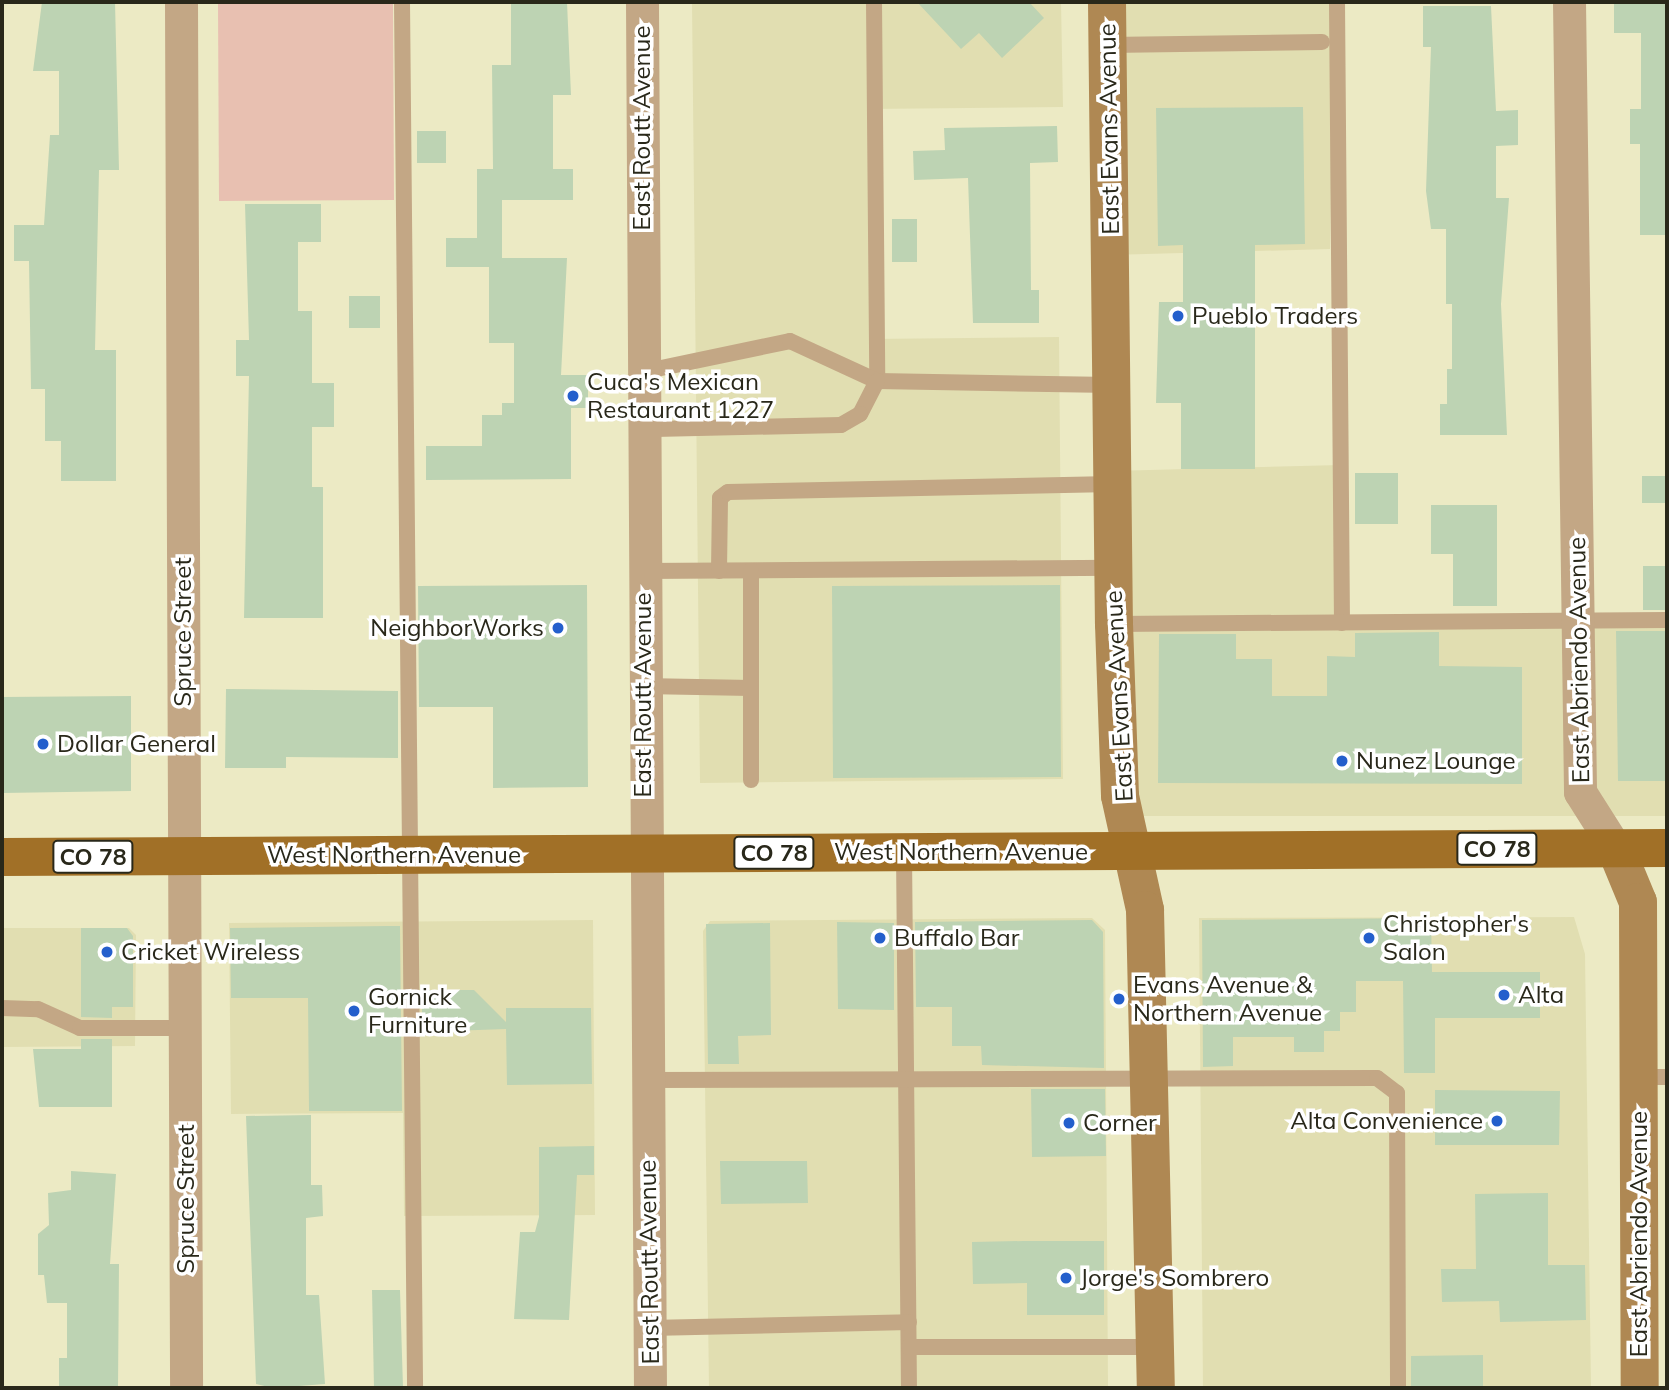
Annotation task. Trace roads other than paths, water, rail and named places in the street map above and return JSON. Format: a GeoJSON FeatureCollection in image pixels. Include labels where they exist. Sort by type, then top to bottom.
{"type":"FeatureCollection","features":[{"type":"Feature","properties":{"kind":"main road","name":"West Northern Avenue"},"geometry":{"type":"LineString","coordinates":[[2,857],[1667,848]]}},
{"type":"Feature","properties":{"kind":"street","name":"Spruce Street"},"geometry":{"type":"LineString","coordinates":[[181,2],[186,1388]]}},
{"type":"Feature","properties":{"kind":"street","name":"East Routt Avenue"},"geometry":{"type":"LineString","coordinates":[[642,2],[643,854],[650,1388]]}},
{"type":"Feature","properties":{"kind":"street","name":"East Evans Avenue"},"geometry":{"type":"LineString","coordinates":[[1107,2],[1114,624],[1120,796],[1145,910],[1156,1388]]}},
{"type":"Feature","properties":{"kind":"street","name":"East Abriendo Avenue"},"geometry":{"type":"LineString","coordinates":[[1569,2],[1580,792],[1616,849],[1638,902],[1653,1077],[1640,1388]]}},
{"type":"Feature","properties":{"kind":"lane"},"geometry":{"type":"LineString","coordinates":[[402,2],[415,1388]]}},
{"type":"Feature","properties":{"kind":"lane"},"geometry":{"type":"LineString","coordinates":[[643,429],[841,425],[860,414],[877,381],[874,2]]}},
{"type":"Feature","properties":{"kind":"lane"},"geometry":{"type":"LineString","coordinates":[[1337,2],[1342,623]]}},
{"type":"Feature","properties":{"kind":"lane"},"geometry":{"type":"LineString","coordinates":[[1108,45],[1322,42]]}},
{"type":"Feature","properties":{"kind":"lane"},"geometry":{"type":"LineString","coordinates":[[642,372],[790,341],[877,381],[1112,385]]}},
{"type":"Feature","properties":{"kind":"lane"},"geometry":{"type":"LineString","coordinates":[[719,571],[720,498],[728,492],[1112,484]]}},
{"type":"Feature","properties":{"kind":"lane"},"geometry":{"type":"LineString","coordinates":[[642,571],[1114,568]]}},
{"type":"Feature","properties":{"kind":"lane"},"geometry":{"type":"LineString","coordinates":[[751,571],[751,780]]}},
{"type":"Feature","properties":{"kind":"lane"},"geometry":{"type":"LineString","coordinates":[[1114,624],[1667,620]]}},
{"type":"Feature","properties":{"kind":"lane"},"geometry":{"type":"LineString","coordinates":[[643,686],[751,688]]}},
{"type":"Feature","properties":{"kind":"lane"},"geometry":{"type":"LineString","coordinates":[[904,852],[909,1084],[909,1388]]}},
{"type":"Feature","properties":{"kind":"lane"},"geometry":{"type":"LineString","coordinates":[[2,1008],[38,1009],[80,1028],[186,1028]]}},
{"type":"Feature","properties":{"kind":"lane"},"geometry":{"type":"LineString","coordinates":[[646,1080],[909,1084],[1377,1078],[1397,1093],[1398,1388]]}},
{"type":"Feature","properties":{"kind":"lane"},"geometry":{"type":"LineString","coordinates":[[650,1328],[909,1322]]}},
{"type":"Feature","properties":{"kind":"lane"},"geometry":{"type":"LineString","coordinates":[[909,1347],[1155,1347]]}},
{"type":"Feature","properties":{"kind":"place","name":"Pueblo Traders"},"geometry":{"type":"Point","coordinates":[1178,316]}},
{"type":"Feature","properties":{"kind":"place","name":"Cuca's Mexican Restaurant 1227"},"geometry":{"type":"Point","coordinates":[573,396]}},
{"type":"Feature","properties":{"kind":"place","name":"NeighborWorks"},"geometry":{"type":"Point","coordinates":[558,628]}},
{"type":"Feature","properties":{"kind":"place","name":"Dollar General"},"geometry":{"type":"Point","coordinates":[43,744]}},
{"type":"Feature","properties":{"kind":"place","name":"Nunez Lounge"},"geometry":{"type":"Point","coordinates":[1342,761]}},
{"type":"Feature","properties":{"kind":"place","name":"Buffalo Bar"},"geometry":{"type":"Point","coordinates":[880,938]}},
{"type":"Feature","properties":{"kind":"place","name":"Christopher's Salon"},"geometry":{"type":"Point","coordinates":[1369,938]}},
{"type":"Feature","properties":{"kind":"place","name":"Cricket Wireless"},"geometry":{"type":"Point","coordinates":[107,952]}},
{"type":"Feature","properties":{"kind":"place","name":"Alta"},"geometry":{"type":"Point","coordinates":[1504,995]}},
{"type":"Feature","properties":{"kind":"place","name":"Evans Avenue & Northern Avenue"},"geometry":{"type":"Point","coordinates":[1119,999]}},
{"type":"Feature","properties":{"kind":"place","name":"Gornick Furniture"},"geometry":{"type":"Point","coordinates":[354,1011]}},
{"type":"Feature","properties":{"kind":"place","name":"Alta Convenience"},"geometry":{"type":"Point","coordinates":[1497,1121]}},
{"type":"Feature","properties":{"kind":"place","name":"Corner"},"geometry":{"type":"Point","coordinates":[1069,1123]}},
{"type":"Feature","properties":{"kind":"place","name":"Jorge's Sombrero"},"geometry":{"type":"Point","coordinates":[1066,1278]}}]}
